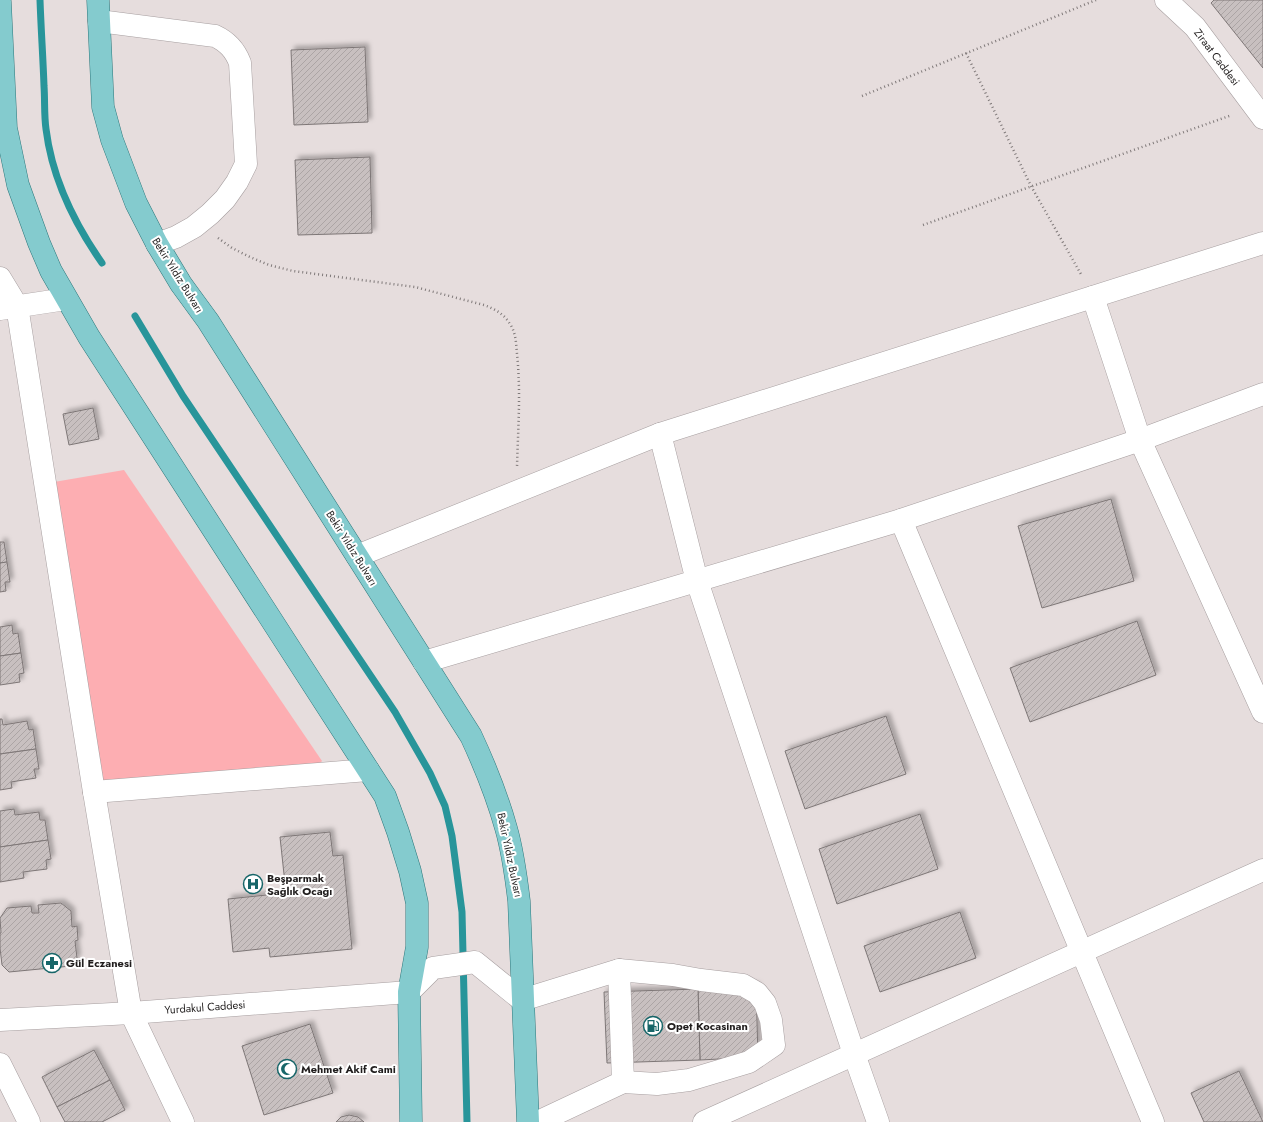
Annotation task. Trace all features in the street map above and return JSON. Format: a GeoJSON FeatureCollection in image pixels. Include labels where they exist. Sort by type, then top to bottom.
{"type":"FeatureCollection","features":[{"type":"Feature","properties":{"kind":"main road","name":"Bekir Yıldız Bulvarı"},"geometry":{"type":"LineString","coordinates":[[98,0],[103,107],[112,140],[123,171],[136,202],[157,244],[181,284],[208,322],[472,736],[485,766],[506,829],[520,901],[522,937],[522,1000],[528,1122]]}},
{"type":"Feature","properties":{"kind":"main road"},"geometry":{"type":"LineString","coordinates":[[0,2],[6,128],[11,157],[18,185],[51,271],[97,350],[385,796],[410,871],[417,903],[417,947],[409,992],[411,1122]]}},
{"type":"Feature","properties":{"kind":"street","name":"Ziraat Caddesi"},"geometry":{"type":"LineString","coordinates":[[1166,0],[1195,27],[1259,112]]}},
{"type":"Feature","properties":{"kind":"street"},"geometry":{"type":"LineString","coordinates":[[99,21],[215,36],[225,41],[238,56],[240,64],[246,164],[237,182],[225,199],[210,214],[176,237],[157,244]]}},
{"type":"Feature","properties":{"kind":"street"},"geometry":{"type":"LineString","coordinates":[[357,556],[660,434],[1263,243]]}},
{"type":"Feature","properties":{"kind":"street"},"geometry":{"type":"LineString","coordinates":[[0,278],[8,308],[94,792],[130,1013],[183,1122]]}},
{"type":"Feature","properties":{"kind":"street"},"geometry":{"type":"LineString","coordinates":[[1093,297],[1140,440],[1263,712]]}},
{"type":"Feature","properties":{"kind":"street"},"geometry":{"type":"LineString","coordinates":[[8,308],[66,299]]}},
{"type":"Feature","properties":{"kind":"street"},"geometry":{"type":"LineString","coordinates":[[424,662],[901,520],[1140,440],[1263,394]]}},
{"type":"Feature","properties":{"kind":"street"},"geometry":{"type":"LineString","coordinates":[[660,434],[697,581],[878,1122]]}},
{"type":"Feature","properties":{"kind":"street"},"geometry":{"type":"LineString","coordinates":[[901,520],[1153,1122]]}},
{"type":"Feature","properties":{"kind":"street"},"geometry":{"type":"LineString","coordinates":[[94,792],[368,770]]}},
{"type":"Feature","properties":{"kind":"street"},"geometry":{"type":"LineString","coordinates":[[704,1122],[1263,870]]}},
{"type":"Feature","properties":{"kind":"street"},"geometry":{"type":"LineString","coordinates":[[409,992],[433,968],[475,962],[522,1000],[619,970],[673,975],[743,985],[757,993],[765,1003],[771,1020],[774,1045],[749,1062],[688,1080],[657,1084],[623,1082],[538,1122]]}},
{"type":"Feature","properties":{"kind":"street"},"geometry":{"type":"LineString","coordinates":[[619,970],[623,1082]]}},
{"type":"Feature","properties":{"kind":"street","name":"Yurdakul Caddesi"},"geometry":{"type":"LineString","coordinates":[[0,1020],[130,1013],[409,992]]}},
{"type":"Feature","properties":{"kind":"street"},"geometry":{"type":"LineString","coordinates":[[0,1064],[29,1122]]}},
{"type":"Feature","properties":{"kind":"path"},"geometry":{"type":"LineString","coordinates":[[862,96],[1096,0]]}},
{"type":"Feature","properties":{"kind":"path"},"geometry":{"type":"LineString","coordinates":[[966,53],[1031,186],[1093,297]]}},
{"type":"Feature","properties":{"kind":"path"},"geometry":{"type":"LineString","coordinates":[[923,225],[1031,186],[1259,112]]}},
{"type":"Feature","properties":{"kind":"path"},"geometry":{"type":"LineString","coordinates":[[198,223],[232,248],[269,265],[293,271],[415,287],[484,305],[495,309],[504,316],[516,335],[520,380],[516,492]]}},
{"type":"Feature","properties":{"kind":"shaded area"},"geometry":{"type":"Polygon","coordinates":[[[124,470],[322,761],[309,775],[97,792],[54,482],[124,470]]]}},
{"type":"Feature","properties":{"kind":"building"},"geometry":{"type":"Polygon","coordinates":[[[1214,0],[1263,0],[1263,68],[1211,3],[1214,0]]]}},
{"type":"Feature","properties":{"kind":"building"},"geometry":{"type":"Polygon","coordinates":[[[365,47],[368,122],[294,125],[291,50],[365,47]]]}},
{"type":"Feature","properties":{"kind":"building"},"geometry":{"type":"Polygon","coordinates":[[[370,157],[372,233],[298,235],[295,160],[370,157]]]}},
{"type":"Feature","properties":{"kind":"building"},"geometry":{"type":"Polygon","coordinates":[[[93,408],[99,439],[69,445],[63,414],[93,408]]]}},
{"type":"Feature","properties":{"kind":"building"},"geometry":{"type":"Polygon","coordinates":[[[1111,499],[1134,581],[1042,608],[1018,526],[1111,499]]]}},
{"type":"Feature","properties":{"kind":"building"},"geometry":{"type":"Polygon","coordinates":[[[0,542],[4,542],[7,562],[0,563],[0,542]]]}},
{"type":"Feature","properties":{"kind":"building"},"geometry":{"type":"Polygon","coordinates":[[[7,562],[10,582],[5,582],[6,591],[0,592],[0,563],[7,562]]]}},
{"type":"Feature","properties":{"kind":"building"},"geometry":{"type":"Polygon","coordinates":[[[1137,621],[1156,675],[1030,722],[1010,668],[1137,621]]]}},
{"type":"Feature","properties":{"kind":"building"},"geometry":{"type":"Polygon","coordinates":[[[12,625],[13,634],[18,633],[21,653],[0,656],[0,627],[12,625]]]}},
{"type":"Feature","properties":{"kind":"building"},"geometry":{"type":"Polygon","coordinates":[[[21,653],[24,673],[19,674],[20,682],[0,685],[0,656],[21,653]]]}},
{"type":"Feature","properties":{"kind":"building"},"geometry":{"type":"Polygon","coordinates":[[[886,716],[906,774],[805,809],[785,751],[886,716]]]}},
{"type":"Feature","properties":{"kind":"building"},"geometry":{"type":"Polygon","coordinates":[[[0,719],[2,719],[3,725],[27,721],[29,730],[33,729],[36,749],[0,754],[0,719]]]}},
{"type":"Feature","properties":{"kind":"building"},"geometry":{"type":"Polygon","coordinates":[[[36,749],[39,769],[34,769],[36,778],[11,782],[12,788],[0,790],[0,754],[36,749]]]}},
{"type":"Feature","properties":{"kind":"building"},"geometry":{"type":"Polygon","coordinates":[[[14,809],[15,815],[39,812],[40,820],[45,820],[48,840],[0,847],[0,811],[14,809]]]}},
{"type":"Feature","properties":{"kind":"building"},"geometry":{"type":"Polygon","coordinates":[[[920,814],[938,869],[837,904],[819,849],[920,814]]]}},
{"type":"Feature","properties":{"kind":"building"},"geometry":{"type":"Polygon","coordinates":[[[330,832],[333,856],[343,855],[352,949],[270,957],[269,948],[233,952],[228,899],[286,893],[280,837],[330,832]]]}},
{"type":"Feature","properties":{"kind":"building"},"geometry":{"type":"Polygon","coordinates":[[[48,840],[51,859],[46,860],[47,869],[23,872],[24,878],[0,882],[0,847],[48,840]]]}},
{"type":"Feature","properties":{"kind":"building"},"geometry":{"type":"Polygon","coordinates":[[[61,903],[71,911],[72,927],[77,926],[78,940],[75,941],[77,958],[71,966],[9,972],[2,965],[0,948],[0,918],[7,908],[31,906],[32,913],[39,913],[38,905],[61,903]]]}},
{"type":"Feature","properties":{"kind":"building"},"geometry":{"type":"Polygon","coordinates":[[[960,912],[976,958],[880,992],[864,946],[960,912]]]}},
{"type":"Feature","properties":{"kind":"building"},"geometry":{"type":"Polygon","coordinates":[[[756,986],[758,1057],[700,1060],[698,989],[756,986]]]}},
{"type":"Feature","properties":{"kind":"building"},"geometry":{"type":"Polygon","coordinates":[[[698,989],[700,1060],[607,1063],[604,992],[698,989]]]}},
{"type":"Feature","properties":{"kind":"building","name":"Mehmet Akif Cami"},"geometry":{"type":"Polygon","coordinates":[[[310,1024],[333,1093],[264,1115],[242,1046],[310,1024]]]}},
{"type":"Feature","properties":{"kind":"building"},"geometry":{"type":"Polygon","coordinates":[[[94,1050],[110,1080],[57,1107],[42,1077],[94,1050]]]}},
{"type":"Feature","properties":{"kind":"building"},"geometry":{"type":"Polygon","coordinates":[[[1239,1071],[1263,1122],[1204,1122],[1191,1093],[1239,1071]]]}},
{"type":"Feature","properties":{"kind":"building"},"geometry":{"type":"Polygon","coordinates":[[[110,1080],[125,1110],[102,1122],[65,1122],[57,1107],[110,1080]]]}},
{"type":"Feature","properties":{"kind":"building"},"geometry":{"type":"Polygon","coordinates":[[[349,1115],[358,1117],[364,1122],[336,1122],[341,1117],[349,1115]]]}},
{"type":"Feature","properties":{"kind":"waterway"},"geometry":{"type":"LineString","coordinates":[[40,0],[45,118],[53,165],[74,216],[82,232],[102,263]]}},
{"type":"Feature","properties":{"kind":"waterway"},"geometry":{"type":"LineString","coordinates":[[135,316],[183,396],[395,712],[430,773],[445,806],[452,836],[462,912],[467,1122]]}},
{"type":"Feature","properties":{"kind":"place","name":"Beşparmak Sağlık Ocağı"},"geometry":{"type":"Point","coordinates":[253,884]}},
{"type":"Feature","properties":{"kind":"place","name":"Gül Eczanesi"},"geometry":{"type":"Point","coordinates":[52,963]}},
{"type":"Feature","properties":{"kind":"place","name":"Opet Kocasinan"},"geometry":{"type":"Point","coordinates":[653,1026]}},
{"type":"Feature","properties":{"kind":"place","name":"Mehmet Akif Cami"},"geometry":{"type":"Point","coordinates":[287,1069]}}]}
